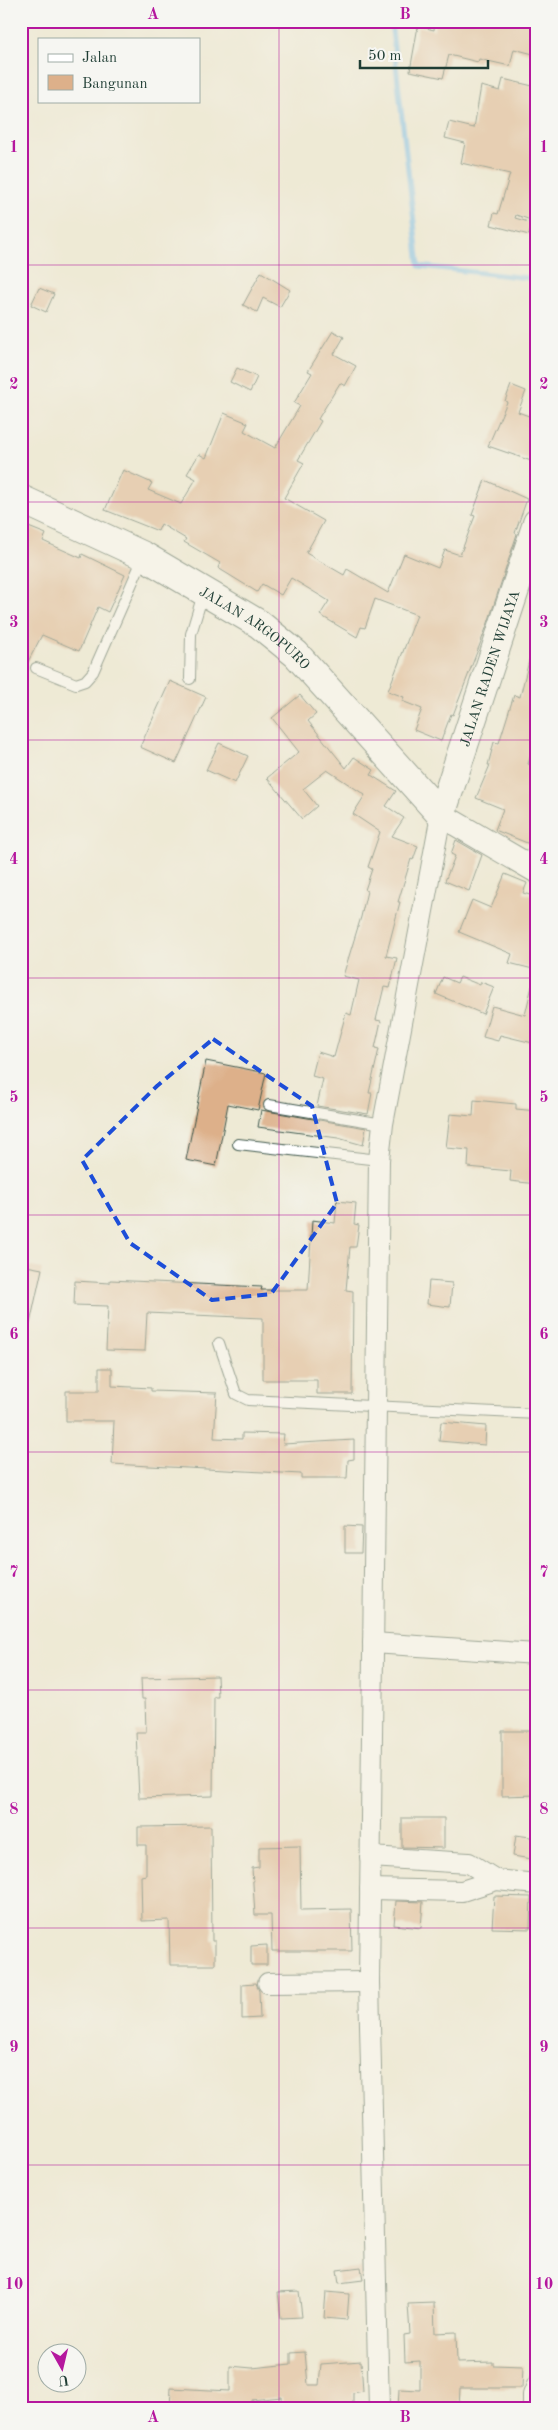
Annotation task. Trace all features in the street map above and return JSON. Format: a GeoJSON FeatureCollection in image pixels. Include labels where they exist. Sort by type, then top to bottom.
{"type":"FeatureCollection","features":[{"type":"Feature","properties":{"kind":"highway","name":"JALAN ARGOPURO"},"geometry":{"type":"LineString","coordinates":[[21,499],[144,556],[259,624],[296,654],[441,815]]}},
{"type":"Feature","properties":{"kind":"highway","name":"JALAN RADEN WIJAYA"},"geometry":{"type":"LineString","coordinates":[[441,815],[537,523]]}},
{"type":"Feature","properties":{"kind":"street"},"geometry":{"type":"LineString","coordinates":[[379,2409],[369,1982],[379,1160],[383,1124],[441,815],[537,871]]}},
{"type":"Feature","properties":{"kind":"street"},"geometry":{"type":"LineString","coordinates":[[373,1644],[537,1654]]}},
{"type":"Feature","properties":{"kind":"street"},"geometry":{"type":"LineString","coordinates":[[370,1857],[469,1864],[496,1880]]}},
{"type":"Feature","properties":{"kind":"street"},"geometry":{"type":"LineString","coordinates":[[370,1889],[462,1891],[496,1880],[537,1884]]}},
{"type":"Feature","properties":{"kind":"street"},"geometry":{"type":"LineString","coordinates":[[268,1983],[369,1982]]}},
{"type":"Feature","properties":{"kind":"street"},"geometry":{"type":"LineString","coordinates":[[533,2409],[533,2395],[537,2385]]}},
{"type":"Feature","properties":{"kind":"lane"},"geometry":{"type":"LineString","coordinates":[[36,668],[76,684],[85,681],[93,672],[144,556]]}},
{"type":"Feature","properties":{"kind":"lane"},"geometry":{"type":"LineString","coordinates":[[190,679],[192,634],[204,593]]}},
{"type":"Feature","properties":{"kind":"lane"},"geometry":{"type":"LineString","coordinates":[[269,1105],[383,1124]]}},
{"type":"Feature","properties":{"kind":"lane"},"geometry":{"type":"LineString","coordinates":[[238,1144],[379,1160]]}},
{"type":"Feature","properties":{"kind":"lane"},"geometry":{"type":"LineString","coordinates":[[218,1343],[236,1394],[248,1400],[376,1408],[537,1414]]}},
{"type":"Feature","properties":{"kind":"highlighted area"},"geometry":{"type":"Polygon","coordinates":[[[213,1039],[312,1106],[337,1203],[271,1294],[212,1300],[130,1243],[82,1160],[157,1086],[213,1039]]]}},
{"type":"Feature","properties":{"kind":"building"},"geometry":{"type":"Polygon","coordinates":[[[435,21],[537,21],[537,55],[514,49],[510,66],[479,59],[478,62],[449,55],[443,78],[410,71],[418,26],[434,30],[435,21]]]}},
{"type":"Feature","properties":{"kind":"building"},"geometry":{"type":"Polygon","coordinates":[[[503,79],[537,87],[537,222],[516,215],[515,218],[532,223],[529,235],[491,225],[494,213],[498,214],[510,174],[461,163],[465,143],[445,138],[449,122],[474,128],[481,86],[500,91],[503,79]]]}},
{"type":"Feature","properties":{"kind":"building"},"geometry":{"type":"Polygon","coordinates":[[[261,272],[290,290],[280,307],[263,298],[257,312],[243,305],[261,272]]]}},
{"type":"Feature","properties":{"kind":"building"},"geometry":{"type":"Polygon","coordinates":[[[39,288],[54,294],[46,312],[31,305],[39,288]]]}},
{"type":"Feature","properties":{"kind":"building"},"geometry":{"type":"Polygon","coordinates":[[[333,331],[344,337],[334,354],[356,366],[345,386],[340,383],[318,419],[321,421],[298,460],[304,463],[284,498],[324,521],[306,553],[344,575],[347,569],[388,593],[404,554],[438,568],[445,550],[460,555],[475,516],[472,515],[485,480],[527,499],[488,623],[453,715],[451,714],[441,741],[414,730],[422,709],[402,701],[404,697],[388,691],[417,615],[375,599],[365,628],[361,627],[357,637],[320,615],[329,601],[291,578],[281,595],[262,584],[257,592],[218,568],[220,563],[184,542],[186,539],[161,524],[158,531],[105,510],[123,470],[152,483],[148,490],[181,504],[196,479],[187,474],[199,454],[206,458],[224,413],[248,423],[244,431],[275,448],[300,406],[294,403],[312,373],[308,371],[333,331]]]}},
{"type":"Feature","properties":{"kind":"building"},"geometry":{"type":"Polygon","coordinates":[[[237,368],[257,377],[250,392],[230,382],[237,368]]]}},
{"type":"Feature","properties":{"kind":"building"},"geometry":{"type":"Polygon","coordinates":[[[511,385],[526,391],[518,412],[537,419],[537,463],[488,446],[507,402],[505,401],[511,385]]]}},
{"type":"Feature","properties":{"kind":"building"},"geometry":{"type":"Polygon","coordinates":[[[21,524],[46,534],[43,541],[81,558],[82,554],[125,575],[108,612],[98,607],[79,651],[42,635],[21,675],[21,524]]]}},
{"type":"Feature","properties":{"kind":"building"},"geometry":{"type":"Polygon","coordinates":[[[532,649],[537,649],[537,734],[528,764],[537,767],[537,847],[495,830],[503,809],[476,798],[490,765],[488,765],[494,742],[499,743],[514,695],[520,697],[532,649]]]}},
{"type":"Feature","properties":{"kind":"building"},"geometry":{"type":"Polygon","coordinates":[[[170,681],[206,697],[176,763],[140,747],[170,681]]]}},
{"type":"Feature","properties":{"kind":"building"},"geometry":{"type":"Polygon","coordinates":[[[300,695],[316,714],[308,721],[346,768],[354,757],[374,770],[371,775],[396,791],[386,806],[404,818],[392,836],[418,846],[413,860],[411,859],[398,902],[400,902],[386,956],[397,958],[390,988],[384,987],[376,1020],[381,1021],[375,1048],[379,1049],[369,1093],[372,1093],[368,1114],[317,1106],[323,1079],[312,1076],[318,1052],[334,1057],[346,1013],[351,1015],[359,980],[343,976],[367,891],[365,890],[372,869],[368,867],[380,832],[353,814],[365,795],[327,770],[303,789],[317,806],[302,819],[267,778],[299,752],[272,718],[300,695]]]}},
{"type":"Feature","properties":{"kind":"building"},"geometry":{"type":"Polygon","coordinates":[[[219,743],[248,756],[235,783],[206,770],[219,743]]]}},
{"type":"Feature","properties":{"kind":"building"},"geometry":{"type":"Polygon","coordinates":[[[456,840],[482,855],[469,891],[445,881],[455,856],[451,854],[456,840]]]}},
{"type":"Feature","properties":{"kind":"building"},"geometry":{"type":"Polygon","coordinates":[[[505,874],[527,883],[523,893],[537,897],[537,970],[509,963],[512,954],[459,932],[472,900],[491,908],[505,874]]]}},
{"type":"Feature","properties":{"kind":"building"},"geometry":{"type":"Polygon","coordinates":[[[443,977],[457,983],[460,977],[480,985],[481,982],[494,987],[483,1014],[436,994],[443,977]]]}},
{"type":"Feature","properties":{"kind":"building"},"geometry":{"type":"Polygon","coordinates":[[[532,986],[537,987],[537,1044],[500,1035],[498,1041],[483,1037],[492,1006],[525,1015],[532,986]]]}},
{"type":"Feature","properties":{"kind":"building"},"geometry":{"type":"Polygon","coordinates":[[[206,1061],[266,1073],[258,1110],[228,1104],[216,1166],[186,1160],[206,1061]]]}},
{"type":"Feature","properties":{"kind":"building"},"geometry":{"type":"Polygon","coordinates":[[[474,1100],[516,1104],[516,1109],[537,1111],[537,1184],[510,1181],[511,1171],[468,1167],[469,1150],[446,1148],[450,1114],[473,1116],[474,1100]]]}},
{"type":"Feature","properties":{"kind":"building"},"geometry":{"type":"Polygon","coordinates":[[[261,1110],[366,1128],[363,1145],[338,1138],[258,1127],[261,1110]]]}},
{"type":"Feature","properties":{"kind":"building"},"geometry":{"type":"Polygon","coordinates":[[[337,1201],[356,1203],[354,1224],[359,1225],[356,1247],[350,1247],[346,1290],[353,1291],[352,1394],[317,1394],[317,1380],[263,1380],[263,1318],[147,1313],[145,1351],[106,1350],[108,1306],[74,1305],[75,1281],[110,1283],[110,1280],[262,1287],[261,1290],[308,1290],[312,1220],[335,1223],[337,1201]]]}},
{"type":"Feature","properties":{"kind":"building"},"geometry":{"type":"Polygon","coordinates":[[[21,1265],[42,1269],[27,1337],[21,1337],[21,1265]]]}},
{"type":"Feature","properties":{"kind":"building"},"geometry":{"type":"Polygon","coordinates":[[[429,1281],[452,1283],[450,1307],[427,1304],[429,1281]]]}},
{"type":"Feature","properties":{"kind":"building"},"geometry":{"type":"Polygon","coordinates":[[[99,1368],[112,1368],[112,1386],[151,1388],[151,1391],[217,1393],[214,1438],[242,1439],[242,1433],[284,1434],[283,1444],[354,1440],[354,1459],[348,1460],[347,1478],[301,1478],[301,1474],[112,1464],[114,1421],[66,1421],[66,1391],[99,1391],[99,1368]]]}},
{"type":"Feature","properties":{"kind":"building"},"geometry":{"type":"Polygon","coordinates":[[[441,1422],[486,1426],[485,1445],[439,1441],[441,1422]]]}},
{"type":"Feature","properties":{"kind":"building"},"geometry":{"type":"Polygon","coordinates":[[[345,1526],[362,1527],[361,1553],[345,1553],[345,1526]]]}},
{"type":"Feature","properties":{"kind":"building"},"geometry":{"type":"Polygon","coordinates":[[[217,1676],[218,1697],[214,1697],[213,1796],[139,1798],[136,1732],[146,1732],[145,1699],[142,1699],[141,1678],[217,1676]]]}},
{"type":"Feature","properties":{"kind":"building"},"geometry":{"type":"Polygon","coordinates":[[[502,1731],[537,1731],[537,1795],[502,1796],[502,1731]]]}},
{"type":"Feature","properties":{"kind":"building"},"geometry":{"type":"Polygon","coordinates":[[[402,1818],[444,1818],[444,1848],[402,1847],[402,1818]]]}},
{"type":"Feature","properties":{"kind":"building"},"geometry":{"type":"Polygon","coordinates":[[[211,1826],[212,1941],[215,1941],[215,1965],[170,1965],[169,1920],[142,1921],[141,1876],[146,1875],[146,1845],[138,1845],[138,1827],[211,1826]]]}},
{"type":"Feature","properties":{"kind":"building"},"geometry":{"type":"Polygon","coordinates":[[[516,1835],[537,1838],[537,1860],[513,1856],[516,1835]]]}},
{"type":"Feature","properties":{"kind":"building"},"geometry":{"type":"Polygon","coordinates":[[[300,1846],[301,1910],[351,1909],[352,1951],[272,1951],[271,1915],[255,1915],[252,1868],[259,1867],[259,1847],[300,1846]]]}},
{"type":"Feature","properties":{"kind":"building"},"geometry":{"type":"Polygon","coordinates":[[[494,1896],[531,1897],[530,1929],[492,1928],[494,1896]]]}},
{"type":"Feature","properties":{"kind":"building"},"geometry":{"type":"Polygon","coordinates":[[[396,1901],[423,1902],[421,1928],[394,1925],[396,1901]]]}},
{"type":"Feature","properties":{"kind":"building"},"geometry":{"type":"Polygon","coordinates":[[[267,1945],[267,1965],[251,1965],[251,1946],[267,1945]]]}},
{"type":"Feature","properties":{"kind":"building"},"geometry":{"type":"Polygon","coordinates":[[[256,1983],[259,1991],[260,2018],[242,2019],[242,1984],[256,1983]]]}},
{"type":"Feature","properties":{"kind":"building"},"geometry":{"type":"Polygon","coordinates":[[[361,2267],[363,2280],[339,2283],[337,2270],[361,2267]]]}},
{"type":"Feature","properties":{"kind":"building"},"geometry":{"type":"Polygon","coordinates":[[[299,2291],[302,2317],[281,2318],[278,2292],[299,2291]]]}},
{"type":"Feature","properties":{"kind":"building"},"geometry":{"type":"Polygon","coordinates":[[[326,2292],[349,2294],[347,2320],[324,2318],[326,2292]]]}},
{"type":"Feature","properties":{"kind":"building"},"geometry":{"type":"Polygon","coordinates":[[[434,2303],[435,2333],[456,2332],[457,2363],[493,2362],[493,2365],[523,2366],[522,2388],[460,2388],[459,2409],[398,2409],[399,2389],[420,2390],[420,2361],[405,2362],[404,2335],[410,2334],[408,2304],[434,2303]]]}},
{"type":"Feature","properties":{"kind":"building"},"geometry":{"type":"Polygon","coordinates":[[[305,2352],[308,2385],[319,2385],[321,2364],[361,2361],[363,2391],[353,2393],[353,2409],[283,2409],[282,2397],[252,2400],[252,2409],[170,2409],[171,2388],[230,2391],[230,2366],[252,2368],[291,2364],[291,2353],[305,2352]]]}},
{"type":"Feature","properties":{"kind":"waterway"},"geometry":{"type":"LineString","coordinates":[[391,21],[419,266],[528,278],[537,268]]}}]}
